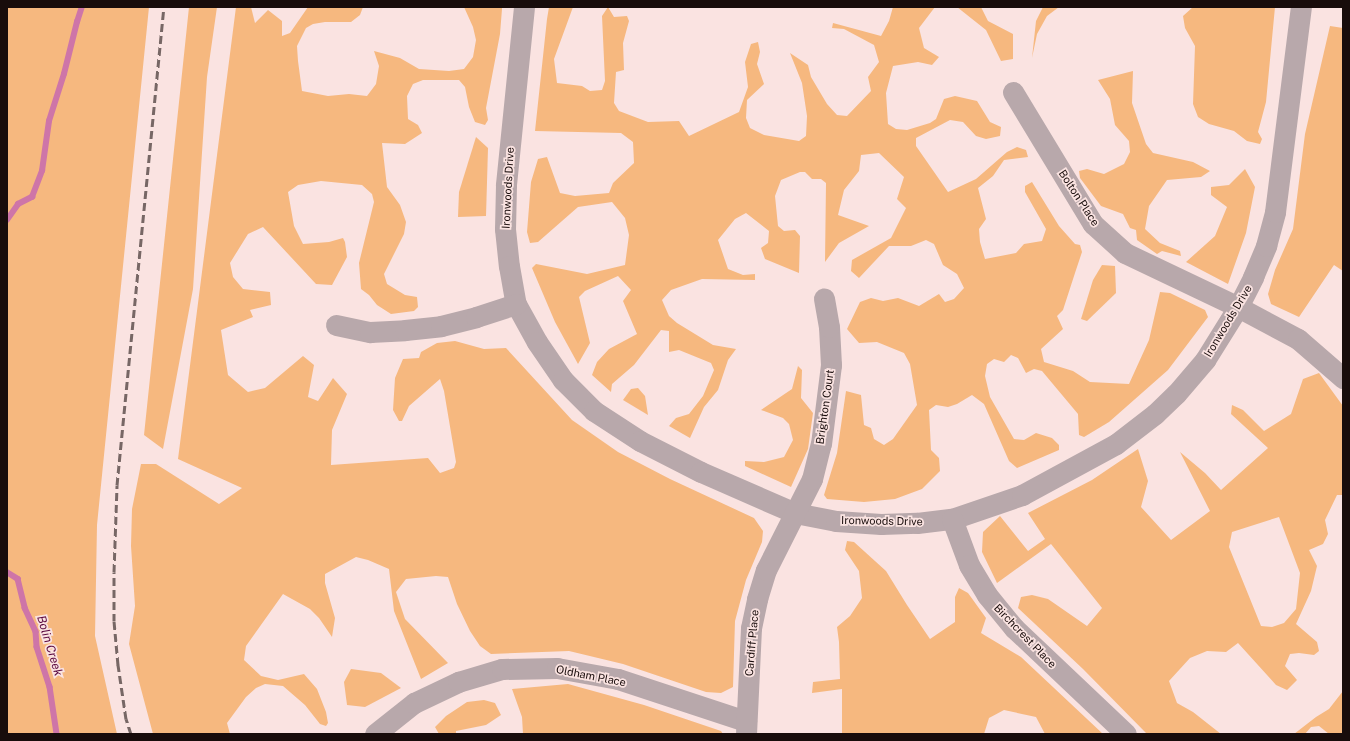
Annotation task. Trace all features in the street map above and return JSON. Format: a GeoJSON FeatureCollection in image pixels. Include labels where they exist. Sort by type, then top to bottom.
{"type":"FeatureCollection","features":[{"type":"Feature","properties":{"kind":"street","name":"Ironwoods Drive"},"geometry":{"type":"LineString","coordinates":[[524,7],[506,185],[505,229],[509,266],[516,304],[537,342],[563,380],[594,410],[646,445],[701,472],[795,513],[836,521],[881,524],[917,523],[952,519],[1022,495],[1116,444],[1155,414],[1176,394],[1205,360],[1238,307],[1254,277],[1264,252],[1275,212],[1301,7]]}},
{"type":"Feature","properties":{"kind":"street","name":"Bolton Place"},"geometry":{"type":"LineString","coordinates":[[1013,92],[1093,224],[1125,253],[1238,307],[1298,340],[1343,378]]}},
{"type":"Feature","properties":{"kind":"street","name":"Brighton Court"},"geometry":{"type":"LineString","coordinates":[[795,513],[812,479],[820,444],[831,365],[829,327],[824,298]]}},
{"type":"Feature","properties":{"kind":"street"},"geometry":{"type":"LineString","coordinates":[[336,325],[370,332],[441,326],[476,317],[516,304]]}},
{"type":"Feature","properties":{"kind":"street","name":"Cardiff Place"},"geometry":{"type":"LineString","coordinates":[[746,728],[751,628],[757,598],[766,570],[795,513]]}},
{"type":"Feature","properties":{"kind":"street","name":"Birchcrest Place"},"geometry":{"type":"LineString","coordinates":[[952,519],[968,565],[987,595],[1014,628],[1126,734]]}},
{"type":"Feature","properties":{"kind":"street","name":"Oldham Place"},"geometry":{"type":"LineString","coordinates":[[375,734],[414,703],[458,682],[502,670],[557,668],[618,679],[746,728]]}},
{"type":"Feature","properties":{"kind":"shaded area"},"geometry":{"type":"Polygon","coordinates":[[[7,7],[149,7],[97,525],[95,636],[117,734],[7,734],[7,7]]]}},
{"type":"Feature","properties":{"kind":"shaded area"},"geometry":{"type":"Polygon","coordinates":[[[189,7],[217,7],[207,77],[193,289],[163,449],[144,435],[189,7]]]}},
{"type":"Feature","properties":{"kind":"shaded area"},"geometry":{"type":"Polygon","coordinates":[[[236,7],[251,7],[255,23],[268,10],[282,21],[282,36],[290,33],[308,7],[363,7],[360,15],[351,22],[325,22],[313,24],[306,28],[297,46],[302,91],[328,96],[349,94],[367,96],[376,84],[379,66],[374,51],[400,58],[419,69],[449,71],[464,69],[473,57],[476,40],[473,27],[464,7],[502,7],[502,9],[500,34],[486,108],[488,120],[485,125],[475,122],[469,107],[465,87],[459,80],[423,80],[413,84],[407,96],[408,119],[418,125],[422,133],[405,144],[382,143],[387,187],[400,205],[406,222],[404,234],[384,274],[387,284],[405,295],[417,297],[418,307],[414,311],[391,314],[377,305],[369,295],[361,289],[359,263],[374,202],[372,194],[362,185],[321,181],[298,185],[288,192],[294,226],[303,244],[329,242],[343,238],[347,257],[332,285],[316,284],[263,227],[248,234],[230,263],[233,277],[243,289],[270,292],[271,305],[250,310],[253,317],[221,330],[228,375],[248,392],[265,388],[303,356],[314,365],[308,397],[318,401],[333,378],[347,394],[332,430],[331,465],[428,458],[440,473],[454,468],[456,462],[444,391],[440,379],[409,406],[402,421],[399,421],[393,410],[395,378],[403,359],[419,358],[421,352],[437,343],[455,341],[484,349],[506,348],[572,420],[618,452],[670,479],[754,518],[763,531],[762,542],[746,580],[735,621],[733,687],[721,693],[706,692],[623,664],[569,651],[491,654],[480,646],[470,631],[457,604],[448,577],[436,576],[406,579],[396,592],[405,619],[448,663],[421,679],[394,611],[389,569],[368,560],[356,557],[325,574],[325,583],[335,618],[332,637],[319,618],[310,609],[283,594],[246,646],[244,660],[261,676],[278,680],[304,674],[317,689],[326,712],[328,723],[326,726],[320,724],[305,705],[283,686],[265,684],[256,688],[246,697],[227,723],[230,734],[153,734],[129,644],[135,606],[131,546],[132,509],[141,464],[156,464],[219,504],[242,488],[178,459],[236,7]]]}},
{"type":"Feature","properties":{"kind":"shaded area"},"geometry":{"type":"Polygon","coordinates":[[[549,7],[573,7],[554,59],[557,83],[582,86],[590,91],[602,90],[605,81],[602,16],[608,7],[614,17],[627,16],[629,21],[623,43],[624,70],[616,72],[614,103],[619,111],[648,122],[679,121],[689,136],[739,112],[748,87],[745,62],[751,44],[758,42],[760,52],[757,64],[764,84],[747,100],[746,118],[750,128],[764,135],[799,141],[806,136],[807,116],[802,83],[790,53],[808,65],[811,77],[827,104],[837,115],[847,116],[871,91],[868,77],[879,62],[874,45],[844,29],[832,28],[833,23],[881,36],[889,21],[893,7],[935,7],[919,28],[924,48],[939,57],[932,65],[918,62],[893,66],[886,93],[888,124],[896,129],[907,130],[930,123],[936,119],[944,99],[955,96],[977,101],[990,122],[1001,127],[1000,136],[986,139],[976,136],[963,122],[950,120],[916,138],[916,146],[948,192],[976,179],[1007,152],[1017,147],[1026,150],[1028,157],[1004,160],[993,176],[978,188],[986,219],[979,229],[980,242],[985,259],[1016,253],[1024,244],[1042,241],[1046,229],[1025,192],[1025,186],[1032,182],[1059,226],[1075,244],[1080,245],[1082,252],[1063,310],[1057,316],[1063,329],[1041,349],[1044,362],[1073,371],[1090,382],[1129,384],[1149,340],[1160,292],[1170,293],[1205,310],[1208,317],[1168,370],[1109,422],[1084,437],[1079,435],[1078,414],[1042,371],[1034,369],[1026,373],[1018,358],[1011,355],[1004,362],[994,359],[987,364],[985,376],[990,397],[1014,439],[1024,440],[1036,433],[1052,438],[1059,445],[1059,450],[1017,468],[1009,461],[984,404],[972,395],[957,404],[948,407],[936,405],[929,410],[931,450],[939,458],[940,471],[922,489],[895,499],[864,502],[827,499],[824,495],[837,453],[846,391],[861,395],[864,425],[871,428],[874,439],[884,445],[893,439],[917,405],[910,364],[904,353],[877,342],[859,343],[847,329],[860,302],[871,298],[883,301],[898,298],[919,306],[939,294],[945,302],[954,299],[964,288],[957,274],[943,265],[934,244],[926,240],[911,246],[889,246],[859,278],[851,271],[852,260],[891,238],[906,208],[897,199],[904,177],[879,153],[861,155],[859,171],[844,190],[838,215],[869,226],[839,243],[825,262],[826,183],[821,179],[812,179],[805,172],[800,172],[781,180],[775,196],[778,226],[784,231],[795,230],[800,236],[799,273],[765,259],[761,248],[768,243],[769,231],[746,213],[735,219],[718,240],[728,269],[743,275],[755,274],[755,280],[702,279],[671,290],[662,300],[669,316],[677,323],[713,345],[736,349],[728,360],[718,390],[704,407],[690,438],[669,426],[676,418],[689,414],[703,396],[714,370],[711,363],[679,350],[669,352],[669,331],[661,330],[634,365],[612,384],[611,392],[592,375],[597,362],[609,349],[637,334],[623,301],[631,290],[618,276],[585,291],[579,297],[590,343],[578,364],[555,322],[532,268],[536,264],[587,274],[625,265],[629,235],[625,218],[612,202],[578,207],[538,242],[530,243],[527,232],[531,182],[538,159],[547,157],[560,193],[575,196],[609,193],[613,183],[634,163],[633,142],[621,133],[535,131],[549,7]]]}},
{"type":"Feature","properties":{"kind":"shaded area"},"geometry":{"type":"Polygon","coordinates":[[[957,7],[981,7],[988,21],[1013,34],[1013,59],[1001,61],[986,30],[957,7]]]}},
{"type":"Feature","properties":{"kind":"shaded area"},"geometry":{"type":"Polygon","coordinates":[[[1043,7],[1059,7],[1047,16],[1037,34],[1032,58],[1036,21],[1043,7]]]}},
{"type":"Feature","properties":{"kind":"shaded area"},"geometry":{"type":"Polygon","coordinates":[[[1193,7],[1275,7],[1266,102],[1258,132],[1262,139],[1260,144],[1247,141],[1234,131],[1209,124],[1198,117],[1193,104],[1195,46],[1185,28],[1183,16],[1193,7]]]}},
{"type":"Feature","properties":{"kind":"shaded area"},"geometry":{"type":"Polygon","coordinates":[[[1330,26],[1343,28],[1343,271],[1334,265],[1299,317],[1271,304],[1268,294],[1275,270],[1293,229],[1305,134],[1330,26]]]}},
{"type":"Feature","properties":{"kind":"shaded area"},"geometry":{"type":"Polygon","coordinates":[[[1133,71],[1132,103],[1146,144],[1153,153],[1193,162],[1210,171],[1201,177],[1167,180],[1149,206],[1145,229],[1160,243],[1180,251],[1181,256],[1162,251],[1157,254],[1137,240],[1136,230],[1130,228],[1123,214],[1101,206],[1080,178],[1079,171],[1087,169],[1104,174],[1124,164],[1130,152],[1129,141],[1115,125],[1110,99],[1098,80],[1133,71]]]}},
{"type":"Feature","properties":{"kind":"shaded area"},"geometry":{"type":"Polygon","coordinates":[[[476,137],[488,148],[486,216],[458,217],[459,192],[476,137]]]}},
{"type":"Feature","properties":{"kind":"shaded area"},"geometry":{"type":"Polygon","coordinates":[[[1245,169],[1255,187],[1246,233],[1228,284],[1186,262],[1215,236],[1227,207],[1211,195],[1211,187],[1229,185],[1245,169]]]}},
{"type":"Feature","properties":{"kind":"shaded area"},"geometry":{"type":"Polygon","coordinates":[[[1102,265],[1115,266],[1116,293],[1087,321],[1081,319],[1093,280],[1102,265]]]}},
{"type":"Feature","properties":{"kind":"shaded area"},"geometry":{"type":"Polygon","coordinates":[[[798,366],[802,370],[801,398],[813,413],[808,449],[791,487],[745,466],[745,461],[764,462],[784,457],[793,440],[789,424],[783,418],[761,410],[792,389],[798,366]]]}},
{"type":"Feature","properties":{"kind":"shaded area"},"geometry":{"type":"Polygon","coordinates":[[[1319,373],[1343,406],[1343,495],[1337,495],[1325,520],[1328,534],[1323,544],[1309,550],[1317,566],[1311,591],[1296,624],[1317,642],[1319,651],[1314,655],[1299,653],[1290,654],[1285,666],[1297,680],[1287,690],[1276,685],[1238,643],[1226,652],[1207,651],[1190,658],[1169,681],[1177,703],[1193,712],[1221,734],[1147,734],[1083,669],[1018,608],[1021,597],[1032,595],[1048,599],[1087,626],[1102,608],[1051,544],[997,583],[982,552],[983,532],[1000,516],[1028,551],[1045,539],[1028,513],[1092,480],[1138,449],[1148,481],[1141,507],[1171,540],[1210,511],[1180,452],[1205,473],[1221,490],[1268,448],[1231,414],[1232,405],[1243,410],[1264,431],[1291,414],[1303,379],[1319,373]],[[1279,517],[1232,532],[1229,547],[1261,626],[1272,627],[1284,623],[1296,609],[1300,573],[1279,517]]]}},
{"type":"Feature","properties":{"kind":"shaded area"},"geometry":{"type":"Polygon","coordinates":[[[638,388],[645,396],[648,415],[623,400],[631,389],[638,388]]]}},
{"type":"Feature","properties":{"kind":"shaded area"},"geometry":{"type":"Polygon","coordinates":[[[847,541],[854,542],[886,571],[930,639],[955,622],[955,597],[959,588],[968,593],[986,618],[981,633],[1021,657],[1103,734],[1045,734],[1036,717],[1004,710],[989,718],[984,734],[842,734],[842,689],[812,693],[813,682],[840,679],[837,627],[850,616],[862,598],[859,571],[845,550],[847,541]]]}},
{"type":"Feature","properties":{"kind":"shaded area"},"geometry":{"type":"Polygon","coordinates":[[[351,669],[381,673],[401,688],[365,707],[347,705],[344,682],[351,669]]]}},
{"type":"Feature","properties":{"kind":"shaded area"},"geometry":{"type":"Polygon","coordinates":[[[568,684],[644,705],[721,731],[723,734],[523,734],[522,717],[512,689],[568,684]]]}},
{"type":"Feature","properties":{"kind":"shaded area"},"geometry":{"type":"Polygon","coordinates":[[[1343,691],[1343,734],[1329,734],[1319,726],[1311,727],[1305,734],[1294,734],[1329,709],[1343,691]]]}},
{"type":"Feature","properties":{"kind":"shaded area"},"geometry":{"type":"Polygon","coordinates":[[[484,700],[495,703],[501,715],[486,725],[456,731],[456,734],[439,734],[435,727],[446,716],[467,702],[484,700]]]}},
{"type":"Feature","properties":{"kind":"waterway"},"geometry":{"type":"LineString","coordinates":[[7,220],[18,204],[32,197],[42,171],[49,121],[64,74],[82,7]]}},
{"type":"Feature","properties":{"kind":"waterway","name":"Bolin Creek"},"geometry":{"type":"LineString","coordinates":[[7,572],[18,579],[25,608],[36,632],[37,647],[50,687],[57,734]]}},
{"type":"Feature","properties":{"kind":"railway"},"geometry":{"type":"LineString","coordinates":[[131,734],[126,719],[118,665],[114,621],[117,485],[164,7]]}}]}
